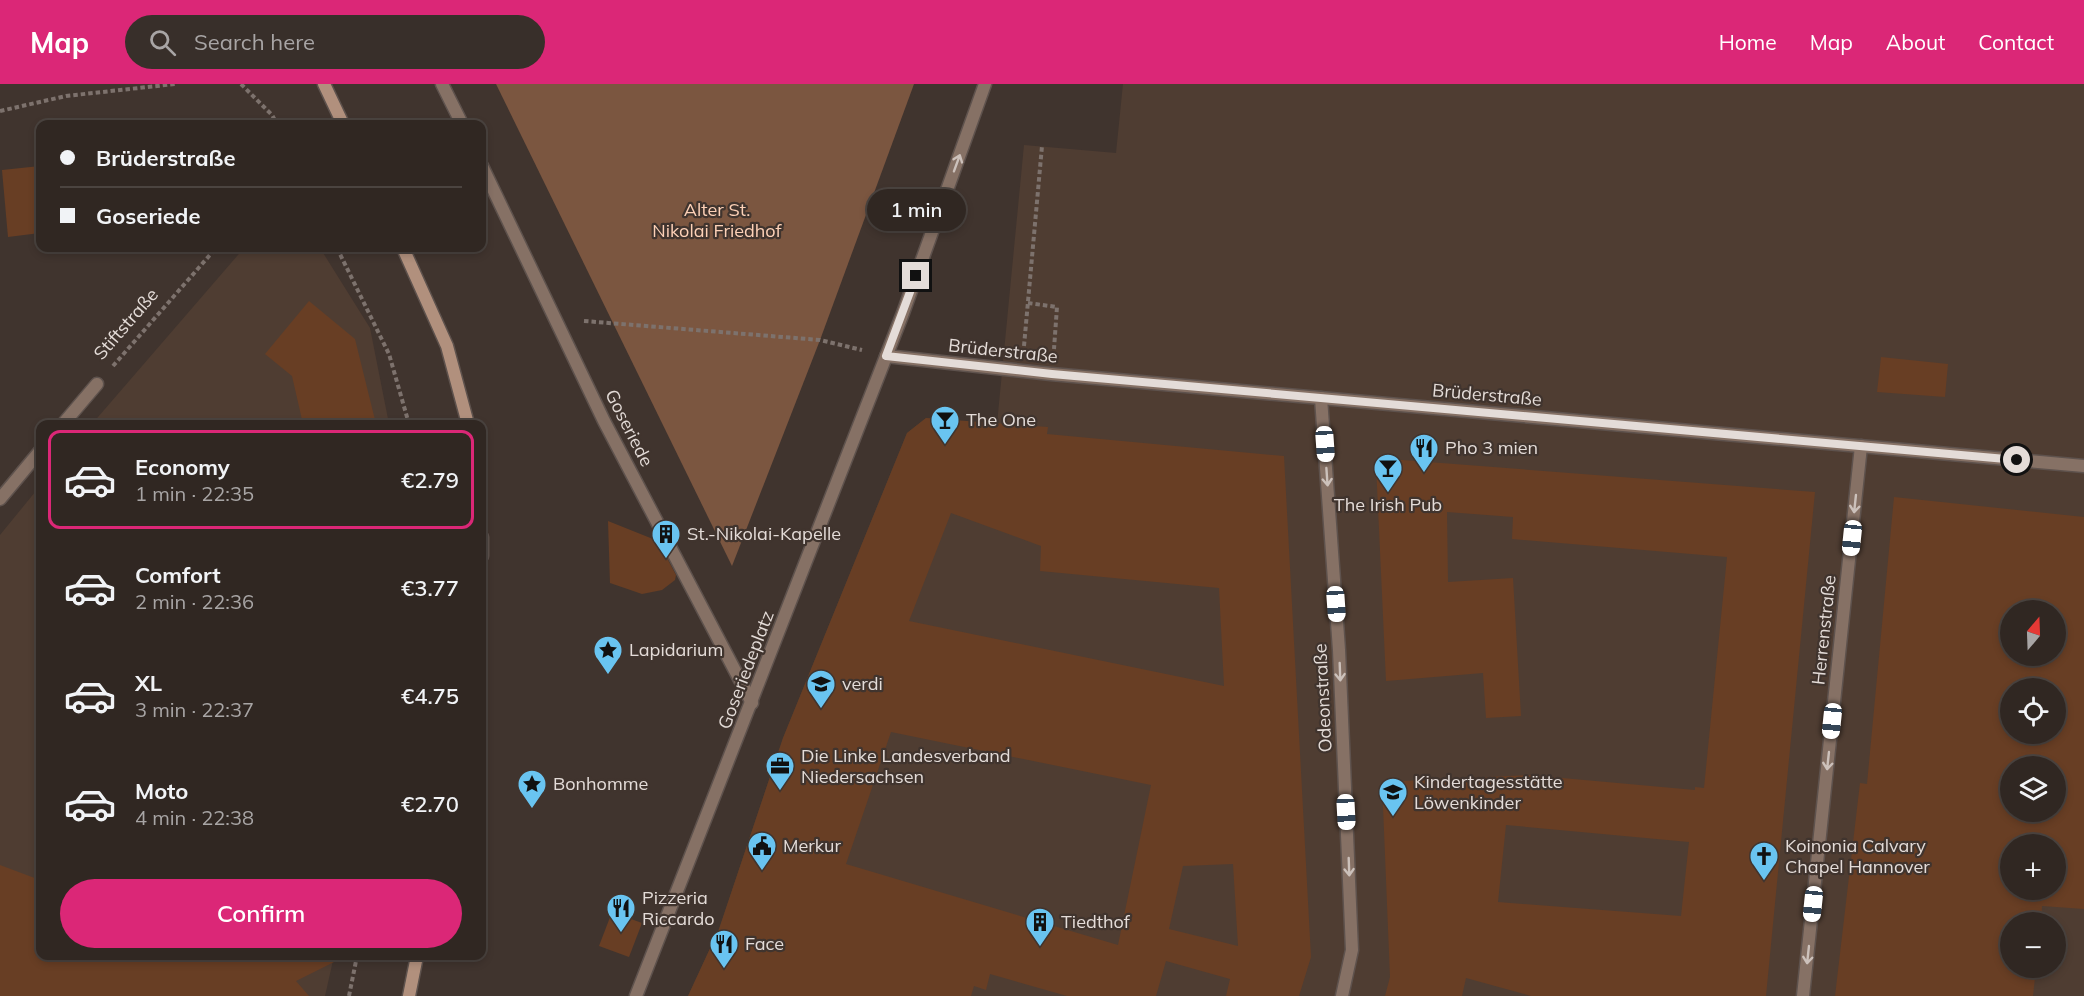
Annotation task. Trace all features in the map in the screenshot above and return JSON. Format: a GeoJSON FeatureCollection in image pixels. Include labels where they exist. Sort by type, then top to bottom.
{"type":"FeatureCollection","features":[{"type":"Feature","properties":{"kind":"street"},"geometry":{"type":"LineString","coordinates":[[324,84],[341,120]]}},
{"type":"Feature","properties":{"kind":"street"},"geometry":{"type":"LineString","coordinates":[[442,84],[460,120]]}},
{"type":"Feature","properties":{"kind":"street"},"geometry":{"type":"LineString","coordinates":[[886,356],[985,84]]}},
{"type":"Feature","properties":{"kind":"street","name":"Goseriede"},"geometry":{"type":"LineString","coordinates":[[486,174],[604,421],[752,703]]}},
{"type":"Feature","properties":{"kind":"street"},"geometry":{"type":"LineString","coordinates":[[405,252],[447,346],[467,420]]}},
{"type":"Feature","properties":{"kind":"street","name":"Brüderstraße"},"geometry":{"type":"LineString","coordinates":[[886,356],[1003,370],[2084,466]]}},
{"type":"Feature","properties":{"kind":"street","name":"Goseriedeplatz"},"geometry":{"type":"LineString","coordinates":[[636,996],[886,356]]}},
{"type":"Feature","properties":{"kind":"street","name":"Stiftstraße"},"geometry":{"type":"LineString","coordinates":[[66,420],[97,384]]}},
{"type":"Feature","properties":{"kind":"street","name":"Odeonstraße"},"geometry":{"type":"LineString","coordinates":[[1322,398],[1339,650],[1352,950],[1342,996]]}},
{"type":"Feature","properties":{"kind":"street","name":"Herrenstraße"},"geometry":{"type":"LineString","coordinates":[[1803,996],[1862,446]]}},
{"type":"Feature","properties":{"kind":"street"},"geometry":{"type":"LineString","coordinates":[[0,499],[36,456]]}},
{"type":"Feature","properties":{"kind":"street"},"geometry":{"type":"LineString","coordinates":[[410,996],[416,960]]}},
{"type":"Feature","properties":{"kind":"path"},"geometry":{"type":"LineString","coordinates":[[0,111],[66,96],[175,84]]}},
{"type":"Feature","properties":{"kind":"path"},"geometry":{"type":"LineString","coordinates":[[241,84],[275,120]]}},
{"type":"Feature","properties":{"kind":"path"},"geometry":{"type":"LineString","coordinates":[[1025,337],[1042,146]]}},
{"type":"Feature","properties":{"kind":"path","name":"Stiftstraße"},"geometry":{"type":"LineString","coordinates":[[97,384],[212,252]]}},
{"type":"Feature","properties":{"kind":"path"},"geometry":{"type":"LineString","coordinates":[[339,252],[389,354],[408,420]]}},
{"type":"Feature","properties":{"kind":"path"},"geometry":{"type":"LineString","coordinates":[[1028,303],[1057,307],[1055,339]]}},
{"type":"Feature","properties":{"kind":"path"},"geometry":{"type":"LineString","coordinates":[[555,320],[820,340],[886,356]]}},
{"type":"Feature","properties":{"kind":"path"},"geometry":{"type":"LineString","coordinates":[[349,996],[356,960]]}},
{"type":"Feature","properties":{"kind":"shaded area"},"geometry":{"type":"Polygon","coordinates":[[[1123,84],[2084,84],[2084,996],[688,996],[719,929],[783,738],[907,433],[926,418],[997,424],[1024,145],[1116,153],[1123,84]]]}},
{"type":"Feature","properties":{"kind":"shaded area"},"geometry":{"type":"Polygon","coordinates":[[[241,252],[322,252],[370,328],[388,420],[95,420],[241,252]]]}},
{"type":"Feature","properties":{"kind":"shaded area"},"geometry":{"type":"Polygon","coordinates":[[[36,491],[36,960],[333,960],[325,996],[0,996],[0,535],[36,491]]]}},
{"type":"Feature","properties":{"kind":"green space","name":"Alter St. Nikolai Friedhof"},"geometry":{"type":"Polygon","coordinates":[[[496,84],[914,84],[820,340],[732,566],[496,84]]]}},
{"type":"Feature","properties":{"kind":"building"},"geometry":{"type":"Polygon","coordinates":[[[36,166],[36,234],[8,237],[2,170],[36,166]]]}},
{"type":"Feature","properties":{"kind":"building"},"geometry":{"type":"Polygon","coordinates":[[[309,301],[355,339],[375,420],[302,420],[292,376],[265,354],[309,301]]]}},
{"type":"Feature","properties":{"kind":"building"},"geometry":{"type":"Polygon","coordinates":[[[1881,357],[1948,364],[1945,397],[1877,392],[1881,357]]]}},
{"type":"Feature","properties":{"kind":"building"},"geometry":{"type":"Polygon","coordinates":[[[926,418],[1048,427],[1047,434],[1284,456],[1311,957],[1299,996],[1226,996],[1230,979],[1166,961],[1156,996],[1067,996],[990,974],[986,990],[974,986],[971,996],[688,996],[719,929],[783,738],[907,433],[926,418]],[[951,513],[909,621],[1224,686],[1219,588],[1040,571],[1041,546],[951,513]],[[891,732],[846,864],[1118,945],[1151,785],[891,732]],[[1233,864],[1183,866],[1169,929],[1238,946],[1233,864]]]}},
{"type":"Feature","properties":{"kind":"building"},"geometry":{"type":"Polygon","coordinates":[[[1376,458],[1815,492],[1766,996],[1531,996],[1466,978],[1462,996],[1385,996],[1390,977],[1382,782],[1529,775],[1695,790],[1695,787],[1704,788],[1727,557],[1512,539],[1513,517],[1447,512],[1448,582],[1513,578],[1521,716],[1486,718],[1483,673],[1386,681],[1376,464],[1386,465],[1376,458]],[[1506,825],[1498,902],[1681,916],[1689,842],[1506,825]]]}},
{"type":"Feature","properties":{"kind":"building"},"geometry":{"type":"Polygon","coordinates":[[[1894,497],[2084,517],[2084,909],[2042,906],[2042,912],[2000,912],[2000,978],[2035,978],[2033,996],[1835,996],[1860,783],[1867,784],[1894,497]]]}},
{"type":"Feature","properties":{"kind":"building"},"geometry":{"type":"Polygon","coordinates":[[[608,521],[658,541],[676,575],[675,580],[662,590],[642,594],[610,583],[608,521]]]}},
{"type":"Feature","properties":{"kind":"building"},"geometry":{"type":"Polygon","coordinates":[[[0,865],[36,878],[36,960],[338,960],[296,981],[309,996],[0,996],[0,865]]]}},
{"type":"Feature","properties":{"kind":"building","name":"Pizzeria Riccardo"},"geometry":{"type":"Polygon","coordinates":[[[612,912],[642,923],[629,957],[599,946],[612,912]]]}},
{"type":"Feature","properties":{"kind":"place","name":"The One"},"geometry":{"type":"Point","coordinates":[945,446]}},
{"type":"Feature","properties":{"kind":"place","name":"Pho 3 mien"},"geometry":{"type":"Point","coordinates":[1424,474]}},
{"type":"Feature","properties":{"kind":"place","name":"The Irish Pub"},"geometry":{"type":"Point","coordinates":[1388,494]}},
{"type":"Feature","properties":{"kind":"place","name":"St.-Nikolai-Kapelle"},"geometry":{"type":"Point","coordinates":[666,560]}},
{"type":"Feature","properties":{"kind":"place","name":"Lapidarium"},"geometry":{"type":"Point","coordinates":[608,676]}},
{"type":"Feature","properties":{"kind":"place","name":"verdi"},"geometry":{"type":"Point","coordinates":[821,710]}},
{"type":"Feature","properties":{"kind":"place","name":"Die Linke Landesverband Niedersachsen"},"geometry":{"type":"Point","coordinates":[780,792]}},
{"type":"Feature","properties":{"kind":"place","name":"Bonhomme"},"geometry":{"type":"Point","coordinates":[532,810]}},
{"type":"Feature","properties":{"kind":"place","name":"Kindertagesstätte Löwenkinder"},"geometry":{"type":"Point","coordinates":[1393,818]}},
{"type":"Feature","properties":{"kind":"place","name":"Merkur"},"geometry":{"type":"Point","coordinates":[762,872]}},
{"type":"Feature","properties":{"kind":"place","name":"Koinonia Calvary Chapel Hannover"},"geometry":{"type":"Point","coordinates":[1764,882]}},
{"type":"Feature","properties":{"kind":"place","name":"Pizzeria Riccardo"},"geometry":{"type":"Point","coordinates":[621,934]}},
{"type":"Feature","properties":{"kind":"place","name":"Tiedthof"},"geometry":{"type":"Point","coordinates":[1040,948]}},
{"type":"Feature","properties":{"kind":"place","name":"Face"},"geometry":{"type":"Point","coordinates":[724,970]}},
{"type":"Feature","properties":{"kind":"route"},"geometry":{"type":"LineString","coordinates":[[916,276],[886,356],[1003,370],[2017,460]]}}]}
